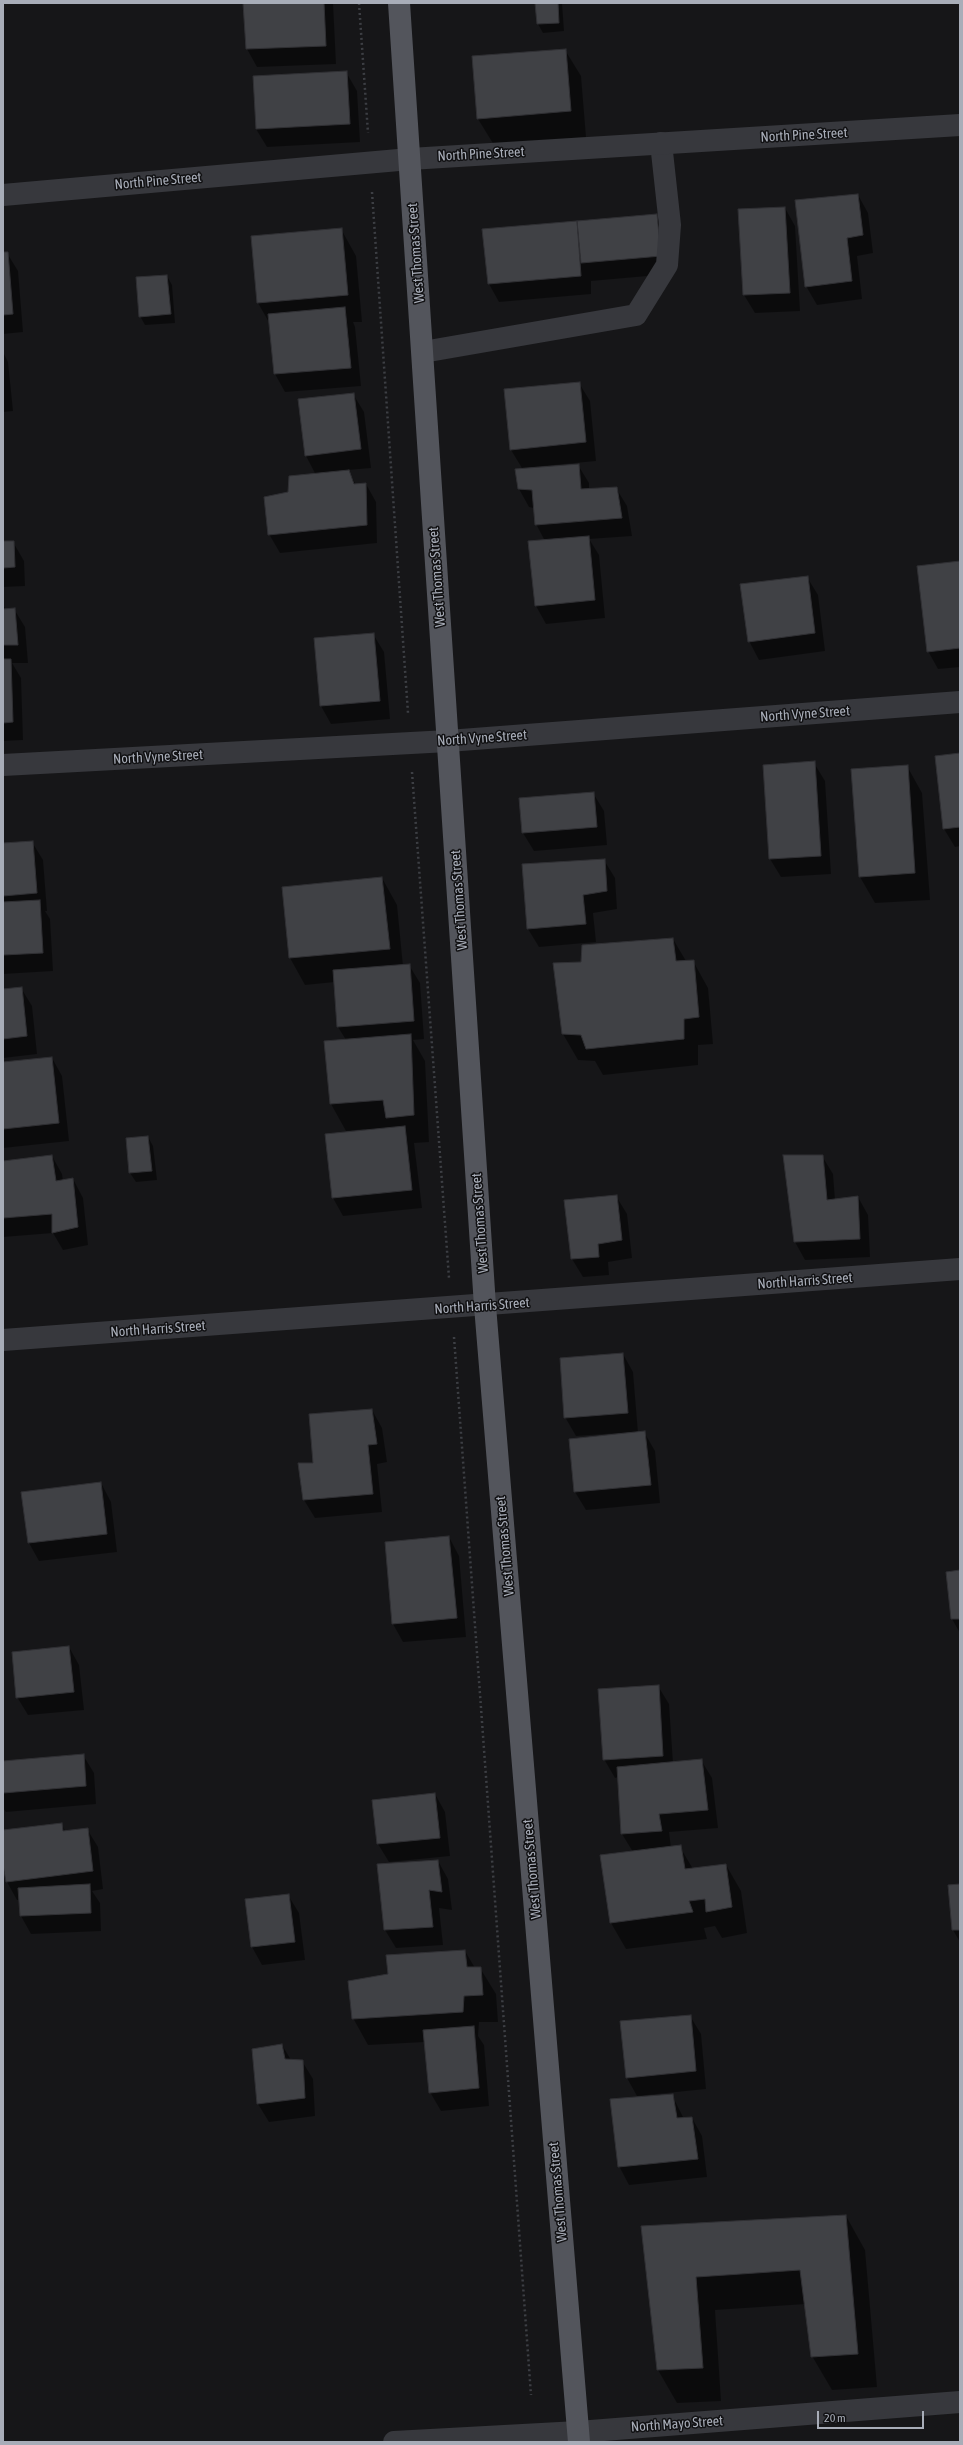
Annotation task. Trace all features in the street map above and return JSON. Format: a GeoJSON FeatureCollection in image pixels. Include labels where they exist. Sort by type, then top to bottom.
{"type":"FeatureCollection","features":[{"type":"Feature","properties":{"kind":"main road","name":"West Thomas Street"},"geometry":{"type":"LineString","coordinates":[[398,3],[410,159],[485,1306],[578,2437]]}},
{"type":"Feature","properties":{"kind":"street","name":"North Pine Street"},"geometry":{"type":"LineString","coordinates":[[3,195],[410,159],[960,125]]}},
{"type":"Feature","properties":{"kind":"street"},"geometry":{"type":"LineString","coordinates":[[422,352],[636,316],[667,265],[670,225],[661,143]]}},
{"type":"Feature","properties":{"kind":"street","name":"North Vyne Street"},"geometry":{"type":"LineString","coordinates":[[3,765],[448,741],[960,702]]}},
{"type":"Feature","properties":{"kind":"street","name":"North Harris Street"},"geometry":{"type":"LineString","coordinates":[[3,1340],[485,1306],[960,1269]]}},
{"type":"Feature","properties":{"kind":"street","name":"North Mayo Street"},"geometry":{"type":"LineString","coordinates":[[394,2442],[578,2437],[960,2402]]}},
{"type":"Feature","properties":{"kind":"path"},"geometry":{"type":"LineString","coordinates":[[359,3],[410,743],[531,2395]]}},
{"type":"Feature","properties":{"kind":"building"},"geometry":{"type":"Polygon","coordinates":[[[243,3],[324,3],[326,46],[246,49],[243,3]]]}},
{"type":"Feature","properties":{"kind":"building"},"geometry":{"type":"Polygon","coordinates":[[[535,3],[558,3],[559,23],[537,24],[535,3]]]}},
{"type":"Feature","properties":{"kind":"building"},"geometry":{"type":"Polygon","coordinates":[[[566,49],[571,111],[477,119],[472,56],[566,49]]]}},
{"type":"Feature","properties":{"kind":"building"},"geometry":{"type":"Polygon","coordinates":[[[347,71],[350,124],[256,129],[253,76],[347,71]]]}},
{"type":"Feature","properties":{"kind":"building"},"geometry":{"type":"Polygon","coordinates":[[[858,194],[863,235],[847,238],[852,281],[805,287],[795,200],[858,194]]]}},
{"type":"Feature","properties":{"kind":"building"},"geometry":{"type":"Polygon","coordinates":[[[785,207],[790,293],[743,295],[738,209],[785,207]]]}},
{"type":"Feature","properties":{"kind":"building"},"geometry":{"type":"Polygon","coordinates":[[[657,214],[661,256],[581,263],[577,221],[657,214]]]}},
{"type":"Feature","properties":{"kind":"building"},"geometry":{"type":"Polygon","coordinates":[[[577,221],[581,276],[488,284],[482,229],[577,221]]]}},
{"type":"Feature","properties":{"kind":"building"},"geometry":{"type":"Polygon","coordinates":[[[342,228],[348,295],[257,303],[251,236],[342,228]]]}},
{"type":"Feature","properties":{"kind":"building"},"geometry":{"type":"Polygon","coordinates":[[[3,252],[8,252],[13,314],[3,315],[3,252]]]}},
{"type":"Feature","properties":{"kind":"building"},"geometry":{"type":"Polygon","coordinates":[[[167,275],[171,314],[139,317],[136,277],[167,275]]]}},
{"type":"Feature","properties":{"kind":"building"},"geometry":{"type":"Polygon","coordinates":[[[345,307],[351,368],[274,374],[268,314],[345,307]]]}},
{"type":"Feature","properties":{"kind":"building"},"geometry":{"type":"Polygon","coordinates":[[[580,382],[586,442],[510,450],[504,389],[580,382]]]}},
{"type":"Feature","properties":{"kind":"building"},"geometry":{"type":"Polygon","coordinates":[[[354,393],[361,449],[305,456],[298,399],[354,393]]]}},
{"type":"Feature","properties":{"kind":"building"},"geometry":{"type":"Polygon","coordinates":[[[579,464],[581,489],[617,487],[622,518],[535,525],[532,490],[518,489],[515,469],[579,464]]]}},
{"type":"Feature","properties":{"kind":"building"},"geometry":{"type":"Polygon","coordinates":[[[349,470],[354,484],[366,483],[367,525],[268,535],[264,497],[288,492],[289,476],[349,470]]]}},
{"type":"Feature","properties":{"kind":"building"},"geometry":{"type":"Polygon","coordinates":[[[589,536],[595,600],[535,606],[528,541],[589,536]]]}},
{"type":"Feature","properties":{"kind":"building"},"geometry":{"type":"Polygon","coordinates":[[[3,541],[14,541],[15,567],[3,568],[3,541]]]}},
{"type":"Feature","properties":{"kind":"building"},"geometry":{"type":"Polygon","coordinates":[[[960,561],[960,648],[927,652],[917,566],[960,561]]]}},
{"type":"Feature","properties":{"kind":"building"},"geometry":{"type":"Polygon","coordinates":[[[808,576],[815,633],[748,642],[740,584],[808,576]]]}},
{"type":"Feature","properties":{"kind":"building"},"geometry":{"type":"Polygon","coordinates":[[[15,608],[18,645],[3,645],[3,609],[15,608]]]}},
{"type":"Feature","properties":{"kind":"building"},"geometry":{"type":"Polygon","coordinates":[[[374,633],[380,701],[320,706],[314,638],[374,633]]]}},
{"type":"Feature","properties":{"kind":"building"},"geometry":{"type":"Polygon","coordinates":[[[3,659],[11,659],[13,722],[3,723],[3,659]]]}},
{"type":"Feature","properties":{"kind":"building"},"geometry":{"type":"Polygon","coordinates":[[[960,753],[960,827],[943,829],[935,756],[960,753]]]}},
{"type":"Feature","properties":{"kind":"building"},"geometry":{"type":"Polygon","coordinates":[[[815,761],[821,856],[769,859],[763,765],[815,761]]]}},
{"type":"Feature","properties":{"kind":"building"},"geometry":{"type":"Polygon","coordinates":[[[908,765],[915,873],[859,877],[851,769],[908,765]]]}},
{"type":"Feature","properties":{"kind":"building"},"geometry":{"type":"Polygon","coordinates":[[[594,792],[597,827],[522,833],[519,798],[594,792]]]}},
{"type":"Feature","properties":{"kind":"building"},"geometry":{"type":"Polygon","coordinates":[[[33,841],[37,893],[3,896],[3,843],[33,841]]]}},
{"type":"Feature","properties":{"kind":"building"},"geometry":{"type":"Polygon","coordinates":[[[605,859],[607,891],[583,895],[586,924],[527,929],[522,864],[605,859]]]}},
{"type":"Feature","properties":{"kind":"building"},"geometry":{"type":"Polygon","coordinates":[[[382,877],[390,949],[289,958],[282,887],[382,877]]]}},
{"type":"Feature","properties":{"kind":"building"},"geometry":{"type":"Polygon","coordinates":[[[40,900],[43,953],[3,955],[3,902],[40,900]]]}},
{"type":"Feature","properties":{"kind":"building"},"geometry":{"type":"Polygon","coordinates":[[[673,938],[676,961],[694,960],[699,1017],[684,1019],[684,1039],[586,1049],[581,1035],[562,1034],[553,963],[581,962],[582,945],[673,938]]]}},
{"type":"Feature","properties":{"kind":"building"},"geometry":{"type":"Polygon","coordinates":[[[410,964],[414,1021],[337,1027],[333,970],[410,964]]]}},
{"type":"Feature","properties":{"kind":"building"},"geometry":{"type":"Polygon","coordinates":[[[22,987],[27,1036],[3,1039],[3,989],[22,987]]]}},
{"type":"Feature","properties":{"kind":"building"},"geometry":{"type":"Polygon","coordinates":[[[411,1034],[414,1115],[386,1118],[383,1100],[330,1104],[324,1041],[411,1034]]]}},
{"type":"Feature","properties":{"kind":"building"},"geometry":{"type":"Polygon","coordinates":[[[52,1057],[59,1123],[3,1129],[3,1062],[52,1057]]]}},
{"type":"Feature","properties":{"kind":"building"},"geometry":{"type":"Polygon","coordinates":[[[405,1126],[412,1190],[332,1198],[325,1134],[405,1126]]]}},
{"type":"Feature","properties":{"kind":"building"},"geometry":{"type":"Polygon","coordinates":[[[148,1136],[152,1171],[129,1173],[126,1138],[148,1136]]]}},
{"type":"Feature","properties":{"kind":"building"},"geometry":{"type":"Polygon","coordinates":[[[52,1155],[56,1181],[73,1178],[78,1227],[52,1233],[52,1214],[3,1218],[3,1161],[52,1155]]]}},
{"type":"Feature","properties":{"kind":"building"},"geometry":{"type":"Polygon","coordinates":[[[783,1155],[823,1155],[827,1200],[858,1196],[860,1239],[794,1242],[783,1155]]]}},
{"type":"Feature","properties":{"kind":"building"},"geometry":{"type":"Polygon","coordinates":[[[617,1195],[622,1240],[598,1244],[599,1257],[571,1259],[564,1200],[617,1195]]]}},
{"type":"Feature","properties":{"kind":"building"},"geometry":{"type":"Polygon","coordinates":[[[623,1353],[628,1413],[564,1418],[560,1358],[623,1353]]]}},
{"type":"Feature","properties":{"kind":"building"},"geometry":{"type":"Polygon","coordinates":[[[372,1409],[377,1444],[368,1445],[373,1494],[303,1500],[298,1463],[313,1463],[309,1414],[372,1409]]]}},
{"type":"Feature","properties":{"kind":"building"},"geometry":{"type":"Polygon","coordinates":[[[645,1431],[651,1485],[574,1492],[569,1439],[645,1431]]]}},
{"type":"Feature","properties":{"kind":"building"},"geometry":{"type":"Polygon","coordinates":[[[101,1482],[107,1534],[28,1543],[21,1492],[101,1482]]]}},
{"type":"Feature","properties":{"kind":"building"},"geometry":{"type":"Polygon","coordinates":[[[449,1536],[457,1618],[392,1624],[385,1542],[449,1536]]]}},
{"type":"Feature","properties":{"kind":"building"},"geometry":{"type":"Polygon","coordinates":[[[960,1570],[960,1619],[951,1619],[946,1572],[960,1570]]]}},
{"type":"Feature","properties":{"kind":"building"},"geometry":{"type":"Polygon","coordinates":[[[69,1646],[74,1692],[16,1698],[12,1652],[69,1646]]]}},
{"type":"Feature","properties":{"kind":"building"},"geometry":{"type":"Polygon","coordinates":[[[659,1685],[663,1756],[603,1760],[598,1689],[659,1685]]]}},
{"type":"Feature","properties":{"kind":"building"},"geometry":{"type":"Polygon","coordinates":[[[84,1754],[86,1786],[3,1793],[3,1761],[84,1754]]]}},
{"type":"Feature","properties":{"kind":"building"},"geometry":{"type":"Polygon","coordinates":[[[702,1759],[708,1810],[659,1814],[662,1831],[621,1834],[617,1767],[702,1759]]]}},
{"type":"Feature","properties":{"kind":"building"},"geometry":{"type":"Polygon","coordinates":[[[435,1793],[440,1838],[377,1844],[372,1800],[435,1793]]]}},
{"type":"Feature","properties":{"kind":"building"},"geometry":{"type":"Polygon","coordinates":[[[62,1823],[63,1831],[88,1828],[93,1871],[6,1882],[3,1865],[3,1830],[62,1823]]]}},
{"type":"Feature","properties":{"kind":"building"},"geometry":{"type":"Polygon","coordinates":[[[681,1845],[685,1869],[726,1864],[732,1907],[706,1912],[705,1899],[689,1901],[693,1912],[610,1923],[600,1855],[681,1845]]]}},
{"type":"Feature","properties":{"kind":"building"},"geometry":{"type":"Polygon","coordinates":[[[438,1860],[442,1892],[429,1890],[433,1927],[384,1930],[377,1864],[438,1860]]]}},
{"type":"Feature","properties":{"kind":"building"},"geometry":{"type":"Polygon","coordinates":[[[90,1884],[91,1913],[20,1916],[18,1888],[90,1884]]]}},
{"type":"Feature","properties":{"kind":"building"},"geometry":{"type":"Polygon","coordinates":[[[960,1884],[960,1930],[952,1930],[948,1885],[960,1884]]]}},
{"type":"Feature","properties":{"kind":"building"},"geometry":{"type":"Polygon","coordinates":[[[289,1894],[295,1942],[251,1947],[245,1899],[289,1894]]]}},
{"type":"Feature","properties":{"kind":"building"},"geometry":{"type":"Polygon","coordinates":[[[465,1950],[467,1967],[481,1967],[483,1995],[464,1996],[463,2012],[352,2019],[348,1981],[388,1974],[386,1955],[465,1950]]]}},
{"type":"Feature","properties":{"kind":"building"},"geometry":{"type":"Polygon","coordinates":[[[691,2015],[696,2071],[626,2078],[620,2021],[691,2015]]]}},
{"type":"Feature","properties":{"kind":"building"},"geometry":{"type":"Polygon","coordinates":[[[474,2026],[479,2088],[429,2093],[423,2030],[474,2026]]]}},
{"type":"Feature","properties":{"kind":"building"},"geometry":{"type":"Polygon","coordinates":[[[282,2044],[285,2059],[303,2060],[305,2098],[257,2104],[252,2049],[282,2044]]]}},
{"type":"Feature","properties":{"kind":"building"},"geometry":{"type":"Polygon","coordinates":[[[673,2094],[677,2118],[692,2117],[698,2159],[618,2167],[610,2099],[673,2094]]]}},
{"type":"Feature","properties":{"kind":"building"},"geometry":{"type":"Polygon","coordinates":[[[846,2215],[858,2354],[811,2357],[800,2270],[696,2277],[703,2368],[657,2370],[641,2226],[846,2215]]]}}]}
